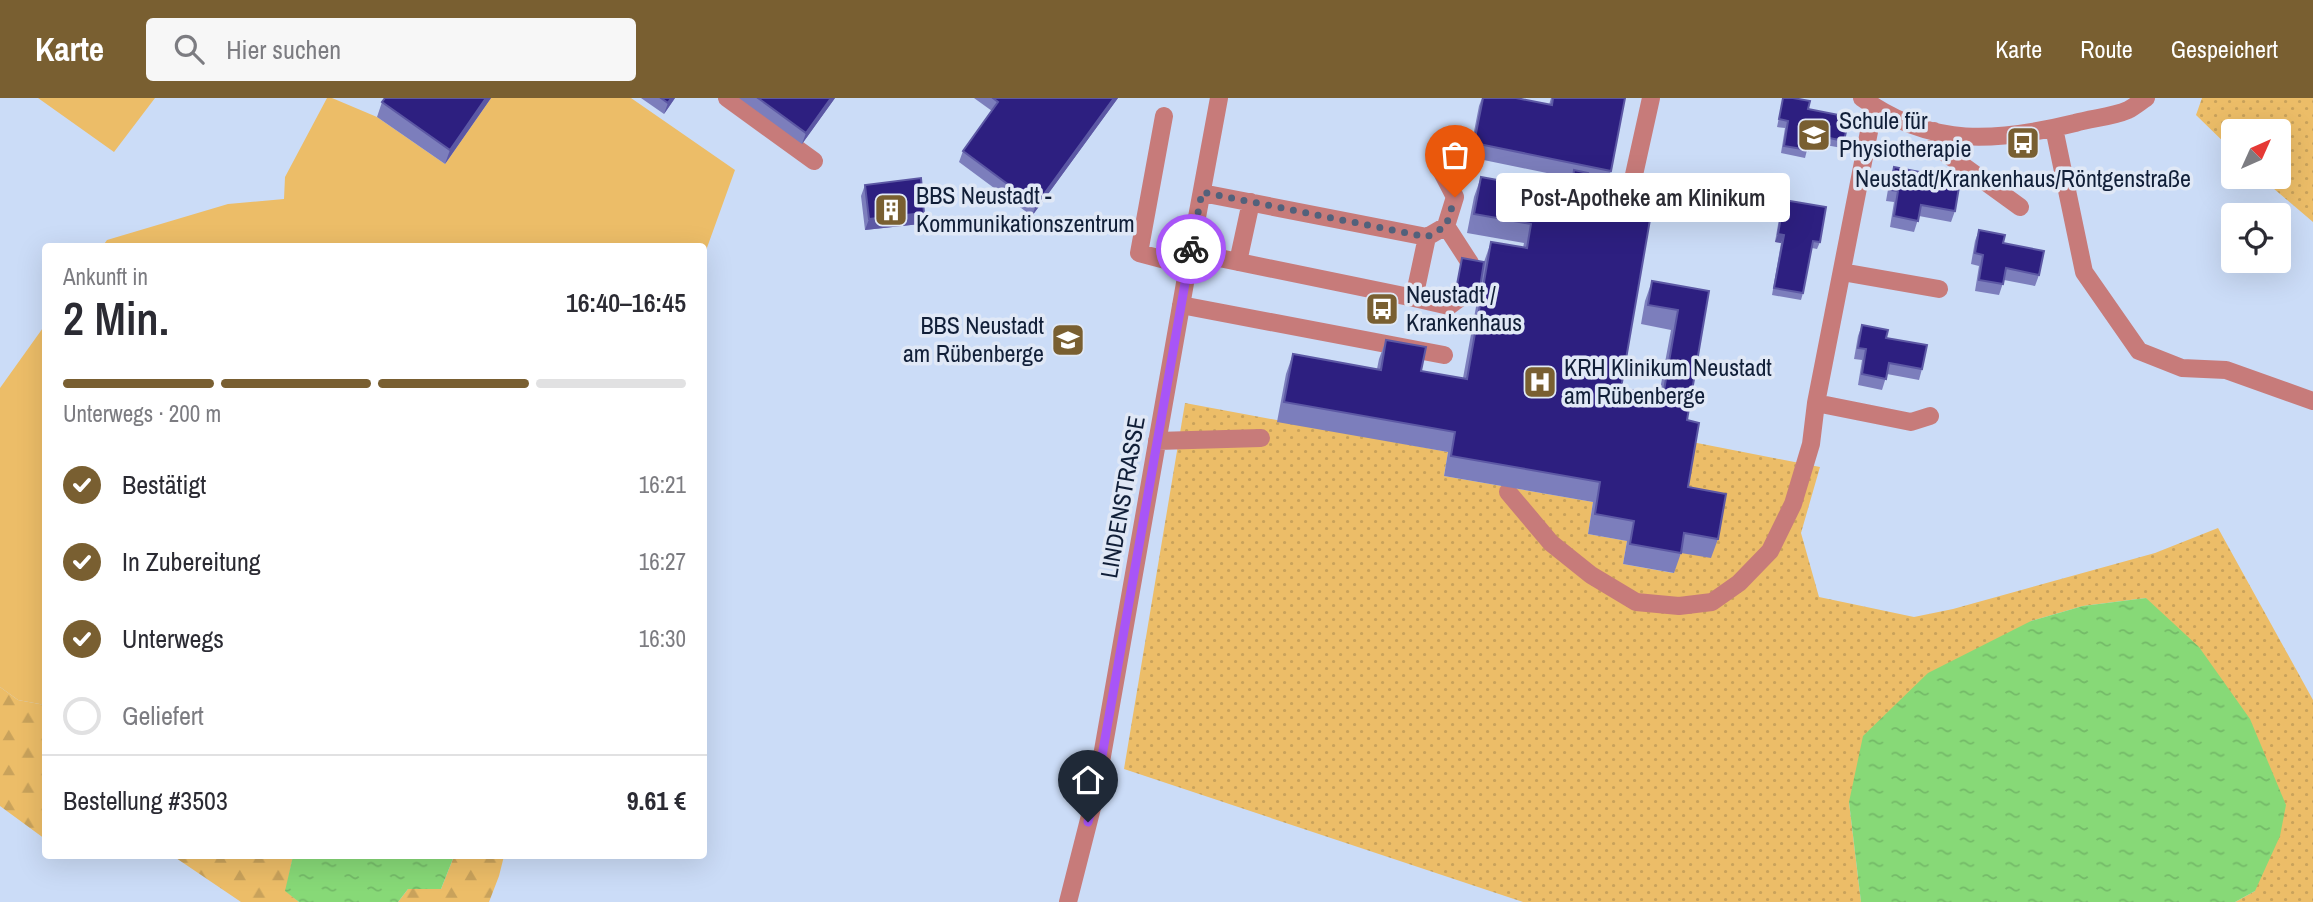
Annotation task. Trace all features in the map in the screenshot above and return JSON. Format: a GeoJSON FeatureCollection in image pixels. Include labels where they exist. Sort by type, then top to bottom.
{"type":"FeatureCollection","features":[{"type":"Feature","properties":{"kind":"street"},"geometry":{"type":"LineString","coordinates":[[727,98],[814,160]]}},
{"type":"Feature","properties":{"kind":"street","name":"LINDENSTRASSE"},"geometry":{"type":"LineString","coordinates":[[1068,902],[1095,796],[1219,98]]}},
{"type":"Feature","properties":{"kind":"street"},"geometry":{"type":"LineString","coordinates":[[1626,211],[1651,98]]}},
{"type":"Feature","properties":{"kind":"street"},"geometry":{"type":"LineString","coordinates":[[1508,492],[1551,543],[1591,575],[1636,602],[1679,606],[1712,602],[1739,583],[1770,551],[1793,504],[1811,444],[1816,402],[1842,272],[1868,102],[1913,125],[1958,138],[2000,138],[2128,110],[2146,98]]}},
{"type":"Feature","properties":{"kind":"street"},"geometry":{"type":"LineString","coordinates":[[1164,116],[1139,253],[1238,262],[1449,306],[1464,295]]}},
{"type":"Feature","properties":{"kind":"street"},"geometry":{"type":"LineString","coordinates":[[2054,128],[2084,272],[2138,351],[2182,368],[2226,370],[2313,401]]}},
{"type":"Feature","properties":{"kind":"street"},"geometry":{"type":"LineString","coordinates":[[1934,131],[1940,149],[2020,207]]}},
{"type":"Feature","properties":{"kind":"street"},"geometry":{"type":"LineString","coordinates":[[1202,192],[1427,237],[1446,226],[1455,197],[1442,172]]}},
{"type":"Feature","properties":{"kind":"street"},"geometry":{"type":"LineString","coordinates":[[1238,262],[1251,202]]}},
{"type":"Feature","properties":{"kind":"street"},"geometry":{"type":"LineString","coordinates":[[1446,226],[1469,263]]}},
{"type":"Feature","properties":{"kind":"street"},"geometry":{"type":"LineString","coordinates":[[1414,298],[1427,237]]}},
{"type":"Feature","properties":{"kind":"street"},"geometry":{"type":"LineString","coordinates":[[1842,272],[1939,289]]}},
{"type":"Feature","properties":{"kind":"street"},"geometry":{"type":"LineString","coordinates":[[1181,304],[1444,355]]}},
{"type":"Feature","properties":{"kind":"street"},"geometry":{"type":"LineString","coordinates":[[1816,402],[1911,422],[1930,416]]}},
{"type":"Feature","properties":{"kind":"street"},"geometry":{"type":"LineString","coordinates":[[1157,441],[1261,438]]}},
{"type":"Feature","properties":{"kind":"green space"},"geometry":{"type":"Polygon","coordinates":[[[38,98],[155,98],[114,152],[38,98]]]}},
{"type":"Feature","properties":{"kind":"green space"},"geometry":{"type":"Polygon","coordinates":[[[327,98],[377,117],[445,164],[491,98],[631,98],[735,170],[707,248],[707,243],[105,243],[107,240],[228,204],[284,199],[285,177],[327,98]]]}},
{"type":"Feature","properties":{"kind":"green space"},"geometry":{"type":"Polygon","coordinates":[[[2202,98],[2313,98],[2313,222],[2274,189],[2291,189],[2291,119],[2221,119],[2221,139],[2196,115],[2202,98]]]}},
{"type":"Feature","properties":{"kind":"green space"},"geometry":{"type":"Polygon","coordinates":[[[42,329],[42,704],[18,700],[0,687],[0,388],[42,329]]]}},
{"type":"Feature","properties":{"kind":"green space"},"geometry":{"type":"Polygon","coordinates":[[[1185,403],[1448,452],[1444,476],[1593,502],[1588,534],[1627,541],[1623,564],[1673,573],[1680,507],[1692,442],[1820,467],[1801,533],[1819,597],[1914,617],[1953,609],[2155,553],[2218,528],[2313,700],[2313,902],[2235,902],[2255,891],[2146,598],[2083,606],[2031,621],[1849,802],[1861,902],[1523,902],[1124,769],[1185,403]]]}},
{"type":"Feature","properties":{"kind":"green space"},"geometry":{"type":"Polygon","coordinates":[[[0,687],[18,700],[42,704],[42,837],[0,806],[0,687]]]}},
{"type":"Feature","properties":{"kind":"green space"},"geometry":{"type":"Polygon","coordinates":[[[177,859],[292,859],[286,891],[299,902],[241,902],[177,859]]]}},
{"type":"Feature","properties":{"kind":"green space"},"geometry":{"type":"Polygon","coordinates":[[[453,859],[503,859],[489,902],[398,902],[408,889],[441,889],[453,859]]]}},
{"type":"Feature","properties":{"kind":"water"},"geometry":{"type":"Polygon","coordinates":[[[2146,598],[2199,647],[2250,719],[2286,805],[2280,836],[2255,891],[2235,902],[1861,902],[1849,802],[1863,736],[1928,673],[2031,621],[2083,606],[2146,598]]]}},
{"type":"Feature","properties":{"kind":"water"},"geometry":{"type":"Polygon","coordinates":[[[292,859],[453,859],[441,889],[408,889],[398,902],[299,902],[285,891],[292,859]]]}},
{"type":"Feature","properties":{"kind":"building"},"geometry":{"type":"Polygon","coordinates":[[[385,98],[486,98],[450,150],[382,102],[385,98]]]}},
{"type":"Feature","properties":{"kind":"building"},"geometry":{"type":"Polygon","coordinates":[[[758,98],[831,98],[806,133],[758,98]]]}},
{"type":"Feature","properties":{"kind":"building"},"geometry":{"type":"Polygon","coordinates":[[[993,98],[1114,98],[1036,205],[963,151],[998,102],[993,98]]]}},
{"type":"Feature","properties":{"kind":"building"},"geometry":{"type":"Polygon","coordinates":[[[1483,98],[1516,98],[1552,105],[1553,98],[1625,98],[1611,171],[1474,143],[1483,98]]]}},
{"type":"Feature","properties":{"kind":"building","name":"Schule für Physiotherapie"},"geometry":{"type":"Polygon","coordinates":[[[1783,98],[1810,101],[1808,109],[1849,117],[1844,141],[1810,134],[1808,150],[1784,146],[1788,121],[1779,119],[1783,98]]]}},
{"type":"Feature","properties":{"kind":"building"},"geometry":{"type":"Polygon","coordinates":[[[1894,167],[1920,172],[1919,179],[1959,187],[1955,211],[1921,205],[1918,221],[1894,216],[1898,191],[1890,190],[1894,167]]]}},
{"type":"Feature","properties":{"kind":"building"},"geometry":{"type":"Polygon","coordinates":[[[1574,170],[1588,173],[1584,195],[1571,193],[1574,170]]]}},
{"type":"Feature","properties":{"kind":"building","name":"KRH Klinikum Neustadt am Rübenberge"},"geometry":{"type":"Polygon","coordinates":[[[1481,177],[1652,208],[1621,388],[1663,396],[1678,310],[1648,305],[1652,281],[1709,291],[1687,420],[1699,423],[1688,487],[1726,494],[1718,539],[1684,533],[1681,553],[1630,544],[1634,521],[1595,514],[1600,482],[1451,456],[1455,432],[1284,402],[1293,354],[1381,370],[1386,340],[1426,347],[1421,371],[1467,379],[1491,242],[1527,248],[1531,224],[1474,214],[1481,177]]]}},
{"type":"Feature","properties":{"kind":"building","name":"BBS Neustadt - Kommunikationszentrum"},"geometry":{"type":"Polygon","coordinates":[[[921,178],[924,213],[869,219],[865,185],[921,178]]]}},
{"type":"Feature","properties":{"kind":"building"},"geometry":{"type":"Polygon","coordinates":[[[1784,200],[1826,207],[1820,242],[1813,241],[1803,293],[1774,288],[1784,235],[1778,234],[1784,200]]]}},
{"type":"Feature","properties":{"kind":"building"},"geometry":{"type":"Polygon","coordinates":[[[1979,230],[2005,235],[2003,243],[2044,251],[2039,275],[2006,268],[2003,284],[1979,280],[1983,255],[1975,253],[1979,230]]]}},
{"type":"Feature","properties":{"kind":"building"},"geometry":{"type":"Polygon","coordinates":[[[1462,258],[1484,262],[1479,294],[1456,290],[1462,258]]]}},
{"type":"Feature","properties":{"kind":"building"},"geometry":{"type":"Polygon","coordinates":[[[1862,325],[1888,330],[1886,338],[1927,345],[1922,369],[1889,363],[1886,379],[1862,374],[1866,349],[1858,348],[1862,325]]]}},
{"type":"Feature","properties":{"kind":"way so far"},"geometry":{"type":"LineString","coordinates":[[1191,249],[1202,192],[1427,237],[1446,226],[1455,197]]}},
{"type":"Feature","properties":{"kind":"place","name":"Schule für Physiotherapie"},"geometry":{"type":"Point","coordinates":[1814,135]}},
{"type":"Feature","properties":{"kind":"place","name":"Neustadt/Krankenhaus/Röntgenstraße"},"geometry":{"type":"Point","coordinates":[2023,143]}},
{"type":"Feature","properties":{"kind":"place","name":"Post-Apotheke am Klinikum"},"geometry":{"type":"Point","coordinates":[1455,197]}},
{"type":"Feature","properties":{"kind":"place","name":"BBS Neustadt - Kommunikationszentrum"},"geometry":{"type":"Point","coordinates":[891,210]}},
{"type":"Feature","properties":{"kind":"place","name":"Neustadt / Krankenhaus"},"geometry":{"type":"Point","coordinates":[1382,309]}},
{"type":"Feature","properties":{"kind":"place","name":"BBS Neustadt am Rübenberge"},"geometry":{"type":"Point","coordinates":[1068,340]}},
{"type":"Feature","properties":{"kind":"place","name":"KRH Klinikum Neustadt am Rübenberge"},"geometry":{"type":"Point","coordinates":[1540,382]}},
{"type":"Feature","properties":{"kind":"route"},"geometry":{"type":"LineString","coordinates":[[1088,822],[1095,796],[1191,249]]}}]}
